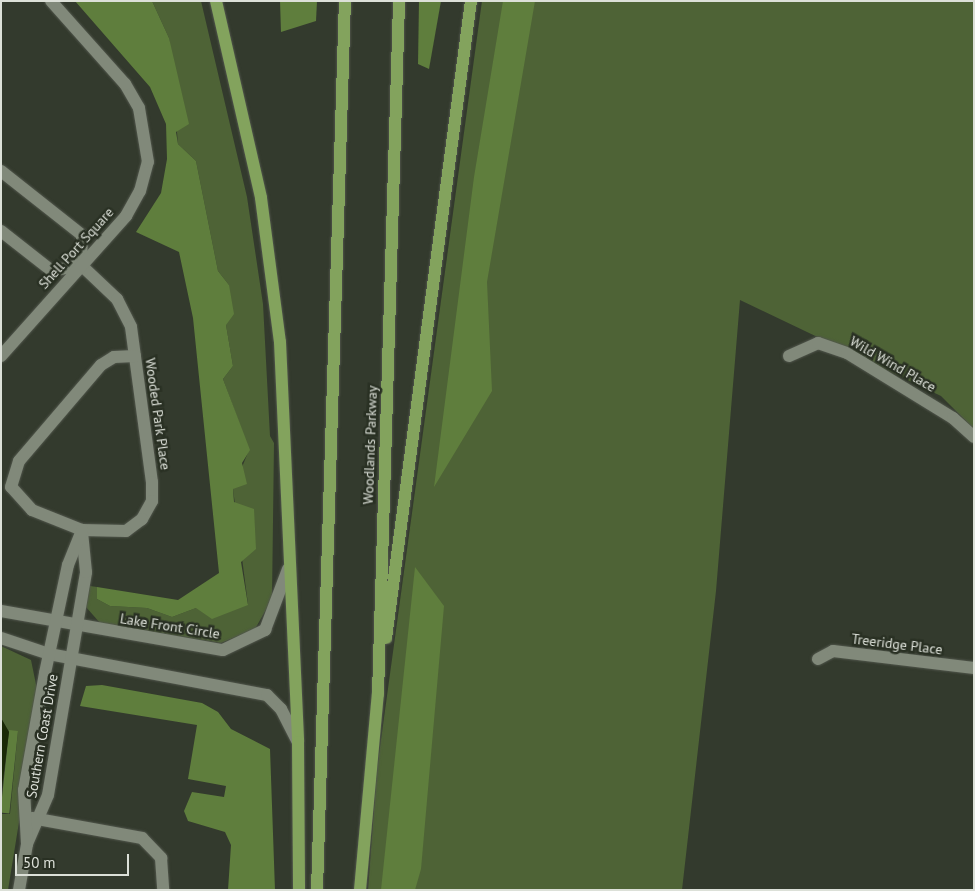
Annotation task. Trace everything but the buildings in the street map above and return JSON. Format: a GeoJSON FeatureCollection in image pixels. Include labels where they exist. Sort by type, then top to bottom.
{"type":"FeatureCollection","features":[{"type":"Feature","properties":{"kind":"main road"},"geometry":{"type":"LineString","coordinates":[[216,1],[272,265],[280,342],[288,569],[298,742],[299,890]]}},
{"type":"Feature","properties":{"kind":"main road"},"geometry":{"type":"LineString","coordinates":[[317,890],[345,1]]}},
{"type":"Feature","properties":{"kind":"main road","name":"Woodlands Parkway"},"geometry":{"type":"LineString","coordinates":[[360,890],[378,694],[399,1]]}},
{"type":"Feature","properties":{"kind":"main road"},"geometry":{"type":"LineString","coordinates":[[378,694],[471,1]]}},
{"type":"Feature","properties":{"kind":"street","name":"Shell Port Square"},"geometry":{"type":"LineString","coordinates":[[1,356],[126,216],[140,191],[148,162],[147,135],[139,108],[125,84],[51,1]]}},
{"type":"Feature","properties":{"kind":"street"},"geometry":{"type":"LineString","coordinates":[[1,171],[82,235],[81,265],[52,272],[1,231]]}},
{"type":"Feature","properties":{"kind":"street","name":"Wooded Park Place"},"geometry":{"type":"LineString","coordinates":[[81,265],[117,300],[131,327],[152,501],[142,519],[126,531],[82,530]]}},
{"type":"Feature","properties":{"kind":"street","name":"Wild Wind Place"},"geometry":{"type":"LineString","coordinates":[[789,356],[818,343],[847,353],[953,418],[974,437]]}},
{"type":"Feature","properties":{"kind":"street"},"geometry":{"type":"LineString","coordinates":[[82,530],[32,510],[6,488],[19,461],[101,365],[114,356],[135,356]]}},
{"type":"Feature","properties":{"kind":"street","name":"Southern Coast Drive"},"geometry":{"type":"LineString","coordinates":[[19,890],[26,844],[23,816],[49,654],[68,565],[82,530]]}},
{"type":"Feature","properties":{"kind":"street","name":"Southern Coast Drive"},"geometry":{"type":"LineString","coordinates":[[26,844],[40,820],[48,794],[86,572],[82,530]]}},
{"type":"Feature","properties":{"kind":"street","name":"Lake Front Circle"},"geometry":{"type":"LineString","coordinates":[[1,611],[55,623],[206,649],[238,647],[265,630],[288,569]]}},
{"type":"Feature","properties":{"kind":"street"},"geometry":{"type":"LineString","coordinates":[[1,638],[49,654],[71,659],[267,695],[281,709],[298,742]]}},
{"type":"Feature","properties":{"kind":"street","name":"Treeridge Place"},"geometry":{"type":"LineString","coordinates":[[818,660],[832,651],[974,668]]}},
{"type":"Feature","properties":{"kind":"street"},"geometry":{"type":"LineString","coordinates":[[23,816],[142,838],[162,858],[163,890]]}},
{"type":"Feature","properties":{"kind":"shaded area"},"geometry":{"type":"Polygon","coordinates":[[[152,1],[201,1],[247,197],[263,304],[270,436],[274,443],[272,599],[255,629],[221,643],[100,623],[86,607],[90,586],[97,587],[97,599],[110,606],[147,608],[172,617],[196,608],[248,604],[233,489],[249,450],[223,379],[233,366],[226,325],[229,285],[218,271],[196,161],[178,144],[169,38],[152,1]]]}},
{"type":"Feature","properties":{"kind":"shaded area"},"geometry":{"type":"Polygon","coordinates":[[[482,1],[974,1],[974,429],[941,396],[740,300],[716,591],[682,890],[368,890],[377,769],[482,1]]]}},
{"type":"Feature","properties":{"kind":"shaded area"},"geometry":{"type":"Polygon","coordinates":[[[1,646],[31,660],[39,699],[8,890],[1,890],[1,814],[10,814],[18,731],[9,732],[1,718],[1,646]]]}},
{"type":"Feature","properties":{"kind":"shaded area"},"geometry":{"type":"Polygon","coordinates":[[[1,718],[9,732],[1,796],[1,718]]]}},
{"type":"Feature","properties":{"kind":"green space"},"geometry":{"type":"Polygon","coordinates":[[[75,1],[152,1],[169,38],[189,124],[176,132],[178,144],[196,161],[218,271],[229,285],[234,314],[226,325],[233,366],[223,379],[250,450],[242,463],[247,484],[233,489],[234,502],[254,509],[256,549],[241,562],[248,605],[212,619],[196,608],[172,617],[147,608],[110,606],[97,599],[97,587],[178,600],[219,573],[193,318],[179,252],[136,232],[161,193],[167,159],[166,124],[150,87],[75,1]]]}},
{"type":"Feature","properties":{"kind":"green space"},"geometry":{"type":"Polygon","coordinates":[[[280,1],[317,1],[316,21],[281,32],[280,1]]]}},
{"type":"Feature","properties":{"kind":"green space"},"geometry":{"type":"Polygon","coordinates":[[[419,1],[441,1],[429,69],[418,64],[419,1]]]}},
{"type":"Feature","properties":{"kind":"green space"},"geometry":{"type":"Polygon","coordinates":[[[503,1],[535,1],[487,282],[492,391],[434,487],[474,177],[503,1]]]}},
{"type":"Feature","properties":{"kind":"green space"},"geometry":{"type":"Polygon","coordinates":[[[415,567],[444,606],[421,869],[415,890],[381,890],[415,567]]]}},
{"type":"Feature","properties":{"kind":"green space"},"geometry":{"type":"Polygon","coordinates":[[[102,685],[202,703],[218,712],[231,729],[270,749],[275,890],[228,890],[231,845],[225,832],[188,821],[184,811],[192,792],[224,797],[226,786],[188,779],[197,725],[80,706],[86,686],[102,685]]]}},
{"type":"Feature","properties":{"kind":"green space"},"geometry":{"type":"Polygon","coordinates":[[[9,730],[18,731],[9,814],[1,813],[9,730]]]}}]}
